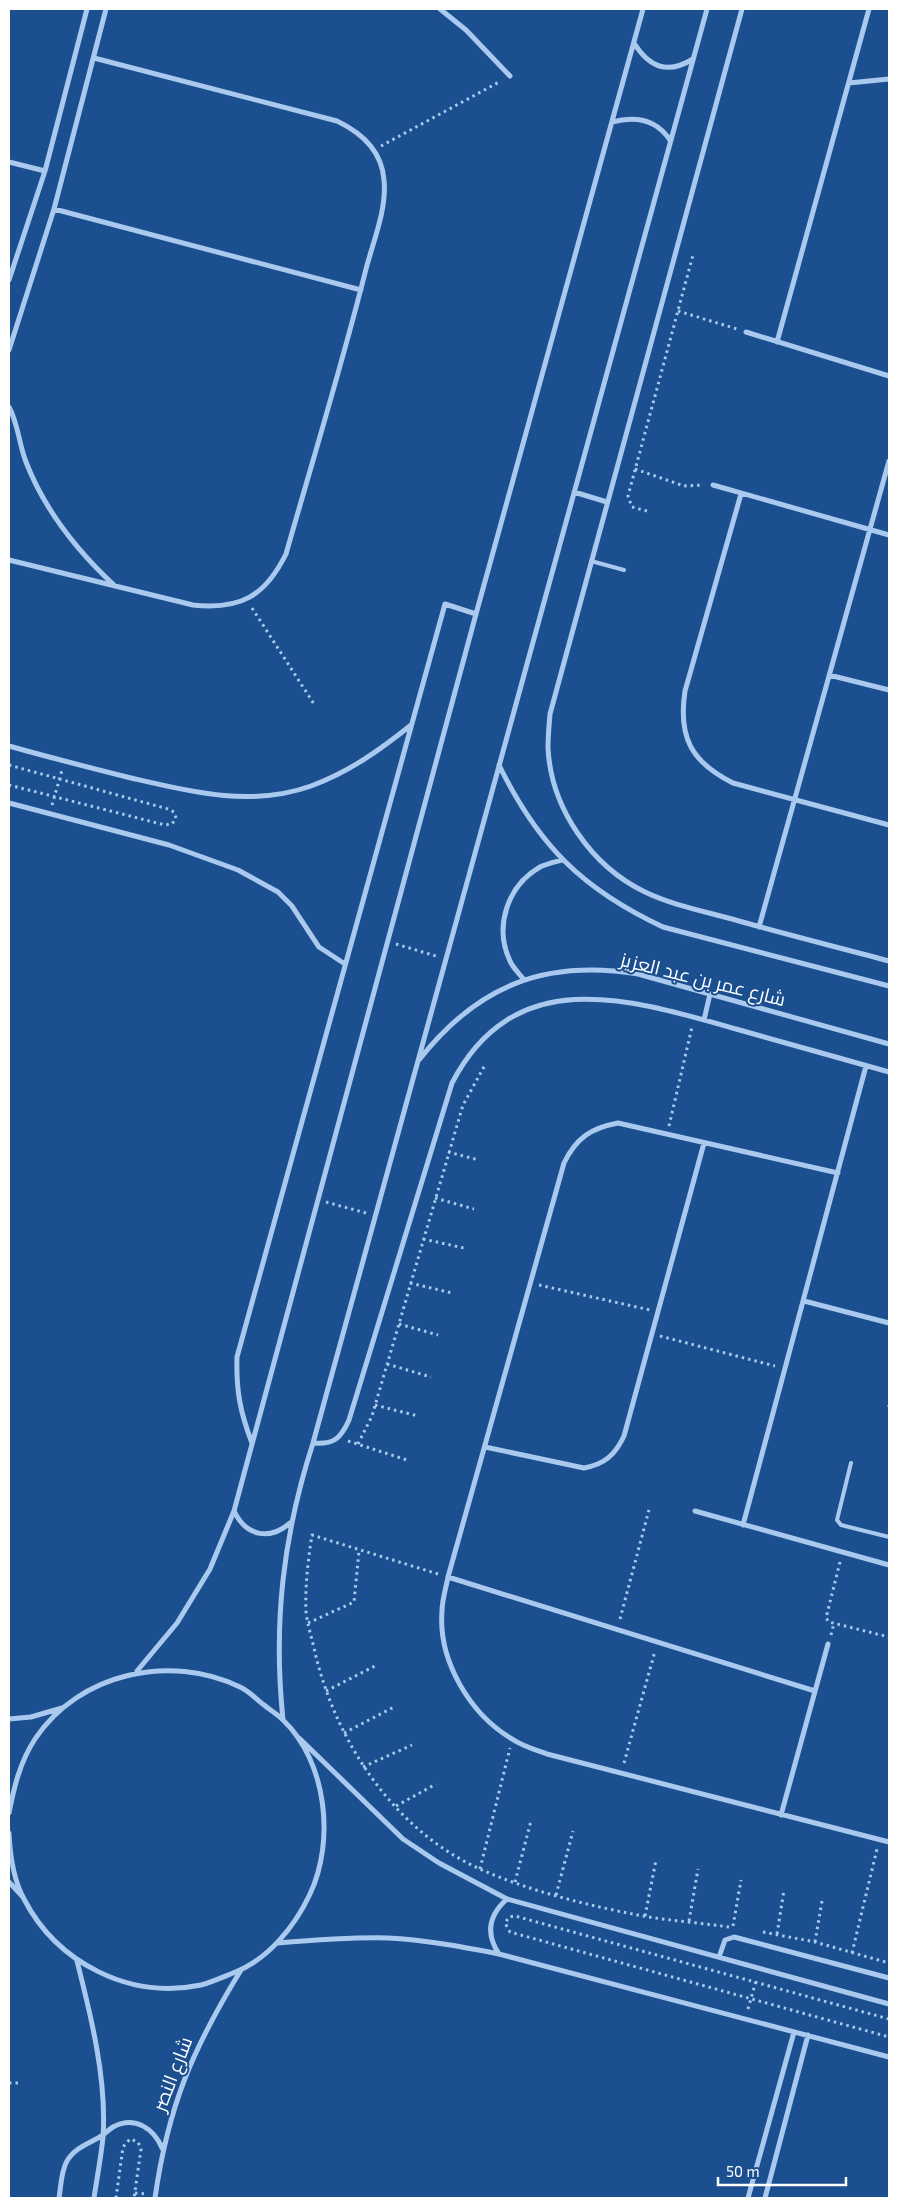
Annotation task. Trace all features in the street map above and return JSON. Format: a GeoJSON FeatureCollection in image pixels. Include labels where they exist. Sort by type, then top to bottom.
{"type":"FeatureCollection","features":[{"type":"Feature","properties":{"kind":"street"},"geometry":{"type":"LineString","coordinates":[[9,280],[44,171],[87,9]]}},
{"type":"Feature","properties":{"kind":"street"},"geometry":{"type":"LineString","coordinates":[[9,350],[54,209],[106,9]]}},
{"type":"Feature","properties":{"kind":"street"},"geometry":{"type":"LineString","coordinates":[[440,9],[466,30],[510,76]]}},
{"type":"Feature","properties":{"kind":"street"},"geometry":{"type":"LineString","coordinates":[[137,1672],[177,1624],[210,1569],[234,1511],[476,614],[643,9]]}},
{"type":"Feature","properties":{"kind":"street"},"geometry":{"type":"LineString","coordinates":[[283,1720],[279,1682],[279,1613],[290,1523],[447,959],[707,9]]}},
{"type":"Feature","properties":{"kind":"street"},"geometry":{"type":"LineString","coordinates":[[742,9],[550,714],[548,748],[552,774],[566,815],[582,841],[602,863],[626,881],[666,900],[889,961]]}},
{"type":"Feature","properties":{"kind":"street"},"geometry":{"type":"LineString","coordinates":[[777,342],[869,9]]}},
{"type":"Feature","properties":{"kind":"street"},"geometry":{"type":"LineString","coordinates":[[634,43],[642,57],[656,66],[672,68],[684,65],[693,59]]}},
{"type":"Feature","properties":{"kind":"street"},"geometry":{"type":"LineString","coordinates":[[9,560],[193,605],[215,608],[247,600],[260,592],[276,575],[286,554],[361,290],[384,200],[384,180],[381,163],[374,150],[352,128],[337,121],[94,58]]}},
{"type":"Feature","properties":{"kind":"street"},"geometry":{"type":"LineString","coordinates":[[849,83],[889,79]]}},
{"type":"Feature","properties":{"kind":"street"},"geometry":{"type":"LineString","coordinates":[[612,122],[625,119],[639,119],[652,123],[663,130],[670,140]]}},
{"type":"Feature","properties":{"kind":"street"},"geometry":{"type":"LineString","coordinates":[[9,162],[44,171]]}},
{"type":"Feature","properties":{"kind":"street"},"geometry":{"type":"LineString","coordinates":[[54,209],[361,290]]}},
{"type":"Feature","properties":{"kind":"street"},"geometry":{"type":"LineString","coordinates":[[746,332],[889,376]]}},
{"type":"Feature","properties":{"kind":"street"},"geometry":{"type":"LineString","coordinates":[[9,407],[26,461],[48,508],[78,550],[115,586]]}},
{"type":"Feature","properties":{"kind":"street"},"geometry":{"type":"LineString","coordinates":[[759,926],[889,461]]}},
{"type":"Feature","properties":{"kind":"street"},"geometry":{"type":"LineString","coordinates":[[713,485],[889,535]]}},
{"type":"Feature","properties":{"kind":"street"},"geometry":{"type":"LineString","coordinates":[[574,492],[607,502]]}},
{"type":"Feature","properties":{"kind":"street"},"geometry":{"type":"LineString","coordinates":[[741,494],[685,691],[682,713],[685,736],[696,756],[712,773],[733,783],[795,798],[889,825]]}},
{"type":"Feature","properties":{"kind":"street"},"geometry":{"type":"LineString","coordinates":[[252,1443],[241,1415],[236,1386],[237,1357],[445,604],[476,614]]}},
{"type":"Feature","properties":{"kind":"street"},"geometry":{"type":"LineString","coordinates":[[830,674],[889,690]]}},
{"type":"Feature","properties":{"kind":"street"},"geometry":{"type":"LineString","coordinates":[[9,746],[64,762],[176,788],[220,796],[265,796],[309,786],[350,769],[382,749],[411,724]]}},
{"type":"Feature","properties":{"kind":"street"},"geometry":{"type":"LineString","coordinates":[[500,765],[514,796],[533,826],[562,860],[605,896],[663,926],[889,986]]}},
{"type":"Feature","properties":{"kind":"street"},"geometry":{"type":"LineString","coordinates":[[9,803],[168,845],[238,870],[278,892],[292,906],[319,947],[345,964]]}},
{"type":"Feature","properties":{"kind":"street"},"geometry":{"type":"LineString","coordinates":[[524,980],[510,962],[503,941],[503,919],[507,904],[523,879],[541,866],[562,860]]}},
{"type":"Feature","properties":{"kind":"street","name":"شارع عمر بن عبد العزيز"},"geometry":{"type":"LineString","coordinates":[[417,1063],[438,1036],[464,1012],[493,994],[524,980],[571,970],[610,970],[638,974],[889,1044]]}},
{"type":"Feature","properties":{"kind":"street"},"geometry":{"type":"LineString","coordinates":[[704,1020],[710,994]]}},
{"type":"Feature","properties":{"kind":"street"},"geometry":{"type":"LineString","coordinates":[[313,1443],[326,1444],[339,1438],[352,1410],[446,1098],[460,1067],[478,1044],[496,1026],[521,1013],[557,1000],[579,998],[632,1002],[694,1017],[889,1072]]}},
{"type":"Feature","properties":{"kind":"street"},"geometry":{"type":"LineString","coordinates":[[743,1524],[866,1066]]}},
{"type":"Feature","properties":{"kind":"street"},"geometry":{"type":"LineString","coordinates":[[838,1173],[618,1123],[600,1126],[584,1134],[572,1147],[564,1163],[448,1577],[441,1612],[445,1650],[459,1685],[482,1716],[512,1740],[547,1754],[889,1842]]}},
{"type":"Feature","properties":{"kind":"street"},"geometry":{"type":"LineString","coordinates":[[485,1447],[584,1468],[598,1465],[609,1458],[618,1448],[624,1436],[704,1142]]}},
{"type":"Feature","properties":{"kind":"street"},"geometry":{"type":"LineString","coordinates":[[804,1301],[889,1322]]}},
{"type":"Feature","properties":{"kind":"street"},"geometry":{"type":"LineString","coordinates":[[234,1511],[239,1522],[248,1530],[259,1534],[270,1534],[282,1530],[290,1523]]}},
{"type":"Feature","properties":{"kind":"street"},"geometry":{"type":"LineString","coordinates":[[695,1511],[889,1565]]}},
{"type":"Feature","properties":{"kind":"street"},"geometry":{"type":"LineString","coordinates":[[448,1577],[816,1691]]}},
{"type":"Feature","properties":{"kind":"street"},"geometry":{"type":"LineString","coordinates":[[782,1815],[828,1644]]}},
{"type":"Feature","properties":{"kind":"street"},"geometry":{"type":"LineString","coordinates":[[9,1813],[16,1776],[35,1739],[63,1708],[98,1685],[137,1672],[190,1671],[241,1687],[283,1720],[403,1839],[438,1863],[507,1899],[889,2004]]}},
{"type":"Feature","properties":{"kind":"street"},"geometry":{"type":"LineString","coordinates":[[9,1719],[31,1717],[63,1708]]}},
{"type":"Feature","properties":{"kind":"street"},"geometry":{"type":"LineString","coordinates":[[9,1833],[10,1859],[24,1898],[46,1934],[77,1962],[116,1980],[158,1988],[201,1985],[241,1970],[277,1943],[301,1914],[317,1880],[325,1842],[324,1804],[313,1767],[295,1734]]}},
{"type":"Feature","properties":{"kind":"street"},"geometry":{"type":"LineString","coordinates":[[9,1882],[24,1898]]}},
{"type":"Feature","properties":{"kind":"street"},"geometry":{"type":"LineString","coordinates":[[499,1954],[491,1940],[490,1924],[493,1915],[507,1899]]}},
{"type":"Feature","properties":{"kind":"street"},"geometry":{"type":"LineString","coordinates":[[719,1957],[725,1940],[734,1937],[889,1978]]}},
{"type":"Feature","properties":{"kind":"street"},"geometry":{"type":"LineString","coordinates":[[277,1943],[389,1938],[444,1943],[499,1954],[889,2057]]}},
{"type":"Feature","properties":{"kind":"street"},"geometry":{"type":"LineString","coordinates":[[77,1962],[96,2045],[103,2135],[94,2198]]}},
{"type":"Feature","properties":{"kind":"street","name":"شارع النصر"},"geometry":{"type":"LineString","coordinates":[[155,2198],[162,2149],[176,2098],[194,2054],[216,2011],[241,1970]]}},
{"type":"Feature","properties":{"kind":"street"},"geometry":{"type":"LineString","coordinates":[[748,2198],[794,2032]]}},
{"type":"Feature","properties":{"kind":"street"},"geometry":{"type":"LineString","coordinates":[[765,2198],[808,2035]]}},
{"type":"Feature","properties":{"kind":"street"},"geometry":{"type":"LineString","coordinates":[[59,2198],[67,2161],[74,2152],[113,2127],[125,2123],[137,2123],[149,2128],[158,2137],[162,2149]]}},
{"type":"Feature","properties":{"kind":"lane"},"geometry":{"type":"LineString","coordinates":[[591,561],[624,570]]}},
{"type":"Feature","properties":{"kind":"lane"},"geometry":{"type":"LineString","coordinates":[[851,1463],[837,1520],[841,1525],[889,1537]]}},
{"type":"Feature","properties":{"kind":"path"},"geometry":{"type":"LineString","coordinates":[[374,150],[510,76]]}},
{"type":"Feature","properties":{"kind":"path"},"geometry":{"type":"LineString","coordinates":[[648,511],[632,506],[628,500],[693,255]]}},
{"type":"Feature","properties":{"kind":"path"},"geometry":{"type":"LineString","coordinates":[[678,311],[723,325]]}},
{"type":"Feature","properties":{"kind":"path"},"geometry":{"type":"LineString","coordinates":[[635,470],[684,486],[713,485]]}},
{"type":"Feature","properties":{"kind":"path"},"geometry":{"type":"LineString","coordinates":[[247,600],[314,704]]}},
{"type":"Feature","properties":{"kind":"path"},"geometry":{"type":"LineString","coordinates":[[50,815],[64,762]]}},
{"type":"Feature","properties":{"kind":"path"},"geometry":{"type":"LineString","coordinates":[[9,765],[172,810],[176,818],[172,824],[165,825],[54,798],[9,784]]}},
{"type":"Feature","properties":{"kind":"path"},"geometry":{"type":"LineString","coordinates":[[388,942],[447,959]]}},
{"type":"Feature","properties":{"kind":"path"},"geometry":{"type":"LineString","coordinates":[[668,1134],[694,1017]]}},
{"type":"Feature","properties":{"kind":"path"},"geometry":{"type":"LineString","coordinates":[[358,1444],[375,1406],[463,1105],[485,1065]]}},
{"type":"Feature","properties":{"kind":"path"},"geometry":{"type":"LineString","coordinates":[[448,1152],[479,1160]]}},
{"type":"Feature","properties":{"kind":"path"},"geometry":{"type":"LineString","coordinates":[[435,1198],[474,1209]]}},
{"type":"Feature","properties":{"kind":"path"},"geometry":{"type":"LineString","coordinates":[[318,1200],[375,1216]]}},
{"type":"Feature","properties":{"kind":"path"},"geometry":{"type":"LineString","coordinates":[[423,1239],[464,1248]]}},
{"type":"Feature","properties":{"kind":"path"},"geometry":{"type":"LineString","coordinates":[[410,1283],[452,1293]]}},
{"type":"Feature","properties":{"kind":"path"},"geometry":{"type":"LineString","coordinates":[[531,1284],[658,1312]]}},
{"type":"Feature","properties":{"kind":"path"},"geometry":{"type":"LineString","coordinates":[[399,1324],[438,1335]]}},
{"type":"Feature","properties":{"kind":"path"},"geometry":{"type":"LineString","coordinates":[[652,1334],[785,1369]]}},
{"type":"Feature","properties":{"kind":"path"},"geometry":{"type":"LineString","coordinates":[[387,1364],[431,1377]]}},
{"type":"Feature","properties":{"kind":"path"},"geometry":{"type":"LineString","coordinates":[[375,1406],[418,1416]]}},
{"type":"Feature","properties":{"kind":"path"},"geometry":{"type":"LineString","coordinates":[[339,1438],[407,1460]]}},
{"type":"Feature","properties":{"kind":"path"},"geometry":{"type":"LineString","coordinates":[[617,1630],[650,1506]]}},
{"type":"Feature","properties":{"kind":"path"},"geometry":{"type":"LineString","coordinates":[[448,1577],[312,1535],[307,1579],[308,1623],[326,1691],[344,1733],[363,1767],[396,1806],[433,1840],[480,1869],[556,1895],[645,1916],[741,1928]]}},
{"type":"Feature","properties":{"kind":"path"},"geometry":{"type":"LineString","coordinates":[[308,1623],[354,1602],[359,1551]]}},
{"type":"Feature","properties":{"kind":"path"},"geometry":{"type":"LineString","coordinates":[[843,1552],[826,1618],[829,1622],[889,1637]]}},
{"type":"Feature","properties":{"kind":"path"},"geometry":{"type":"LineString","coordinates":[[621,1774],[657,1642]]}},
{"type":"Feature","properties":{"kind":"path"},"geometry":{"type":"LineString","coordinates":[[326,1691],[375,1666]]}},
{"type":"Feature","properties":{"kind":"path"},"geometry":{"type":"LineString","coordinates":[[344,1733],[394,1707]]}},
{"type":"Feature","properties":{"kind":"path"},"geometry":{"type":"LineString","coordinates":[[480,1869],[512,1740]]}},
{"type":"Feature","properties":{"kind":"path"},"geometry":{"type":"LineString","coordinates":[[363,1767],[412,1745]]}},
{"type":"Feature","properties":{"kind":"path"},"geometry":{"type":"LineString","coordinates":[[396,1806],[436,1784]]}},
{"type":"Feature","properties":{"kind":"path"},"geometry":{"type":"LineString","coordinates":[[515,1882],[531,1821]]}},
{"type":"Feature","properties":{"kind":"path"},"geometry":{"type":"LineString","coordinates":[[556,1895],[573,1831]]}},
{"type":"Feature","properties":{"kind":"path"},"geometry":{"type":"LineString","coordinates":[[852,1952],[879,1840]]}},
{"type":"Feature","properties":{"kind":"path"},"geometry":{"type":"LineString","coordinates":[[645,1916],[656,1860]]}},
{"type":"Feature","properties":{"kind":"path"},"geometry":{"type":"LineString","coordinates":[[689,1921],[698,1868]]}},
{"type":"Feature","properties":{"kind":"path"},"geometry":{"type":"LineString","coordinates":[[732,1927],[741,1880]]}},
{"type":"Feature","properties":{"kind":"path"},"geometry":{"type":"LineString","coordinates":[[777,1934],[784,1890]]}},
{"type":"Feature","properties":{"kind":"path"},"geometry":{"type":"LineString","coordinates":[[815,1942],[822,1901]]}},
{"type":"Feature","properties":{"kind":"path"},"geometry":{"type":"LineString","coordinates":[[889,2018],[515,1916],[509,1918],[505,1923],[510,1932],[889,2037]]}},
{"type":"Feature","properties":{"kind":"path"},"geometry":{"type":"LineString","coordinates":[[759,1931],[815,1942],[889,1963]]}},
{"type":"Feature","properties":{"kind":"path"},"geometry":{"type":"LineString","coordinates":[[745,2019],[760,1968]]}},
{"type":"Feature","properties":{"kind":"path"},"geometry":{"type":"LineString","coordinates":[[9,2083],[20,2083]]}},
{"type":"Feature","properties":{"kind":"path"},"geometry":{"type":"LineString","coordinates":[[116,2198],[123,2147],[130,2139],[138,2142],[141,2149],[134,2198]]}}]}
